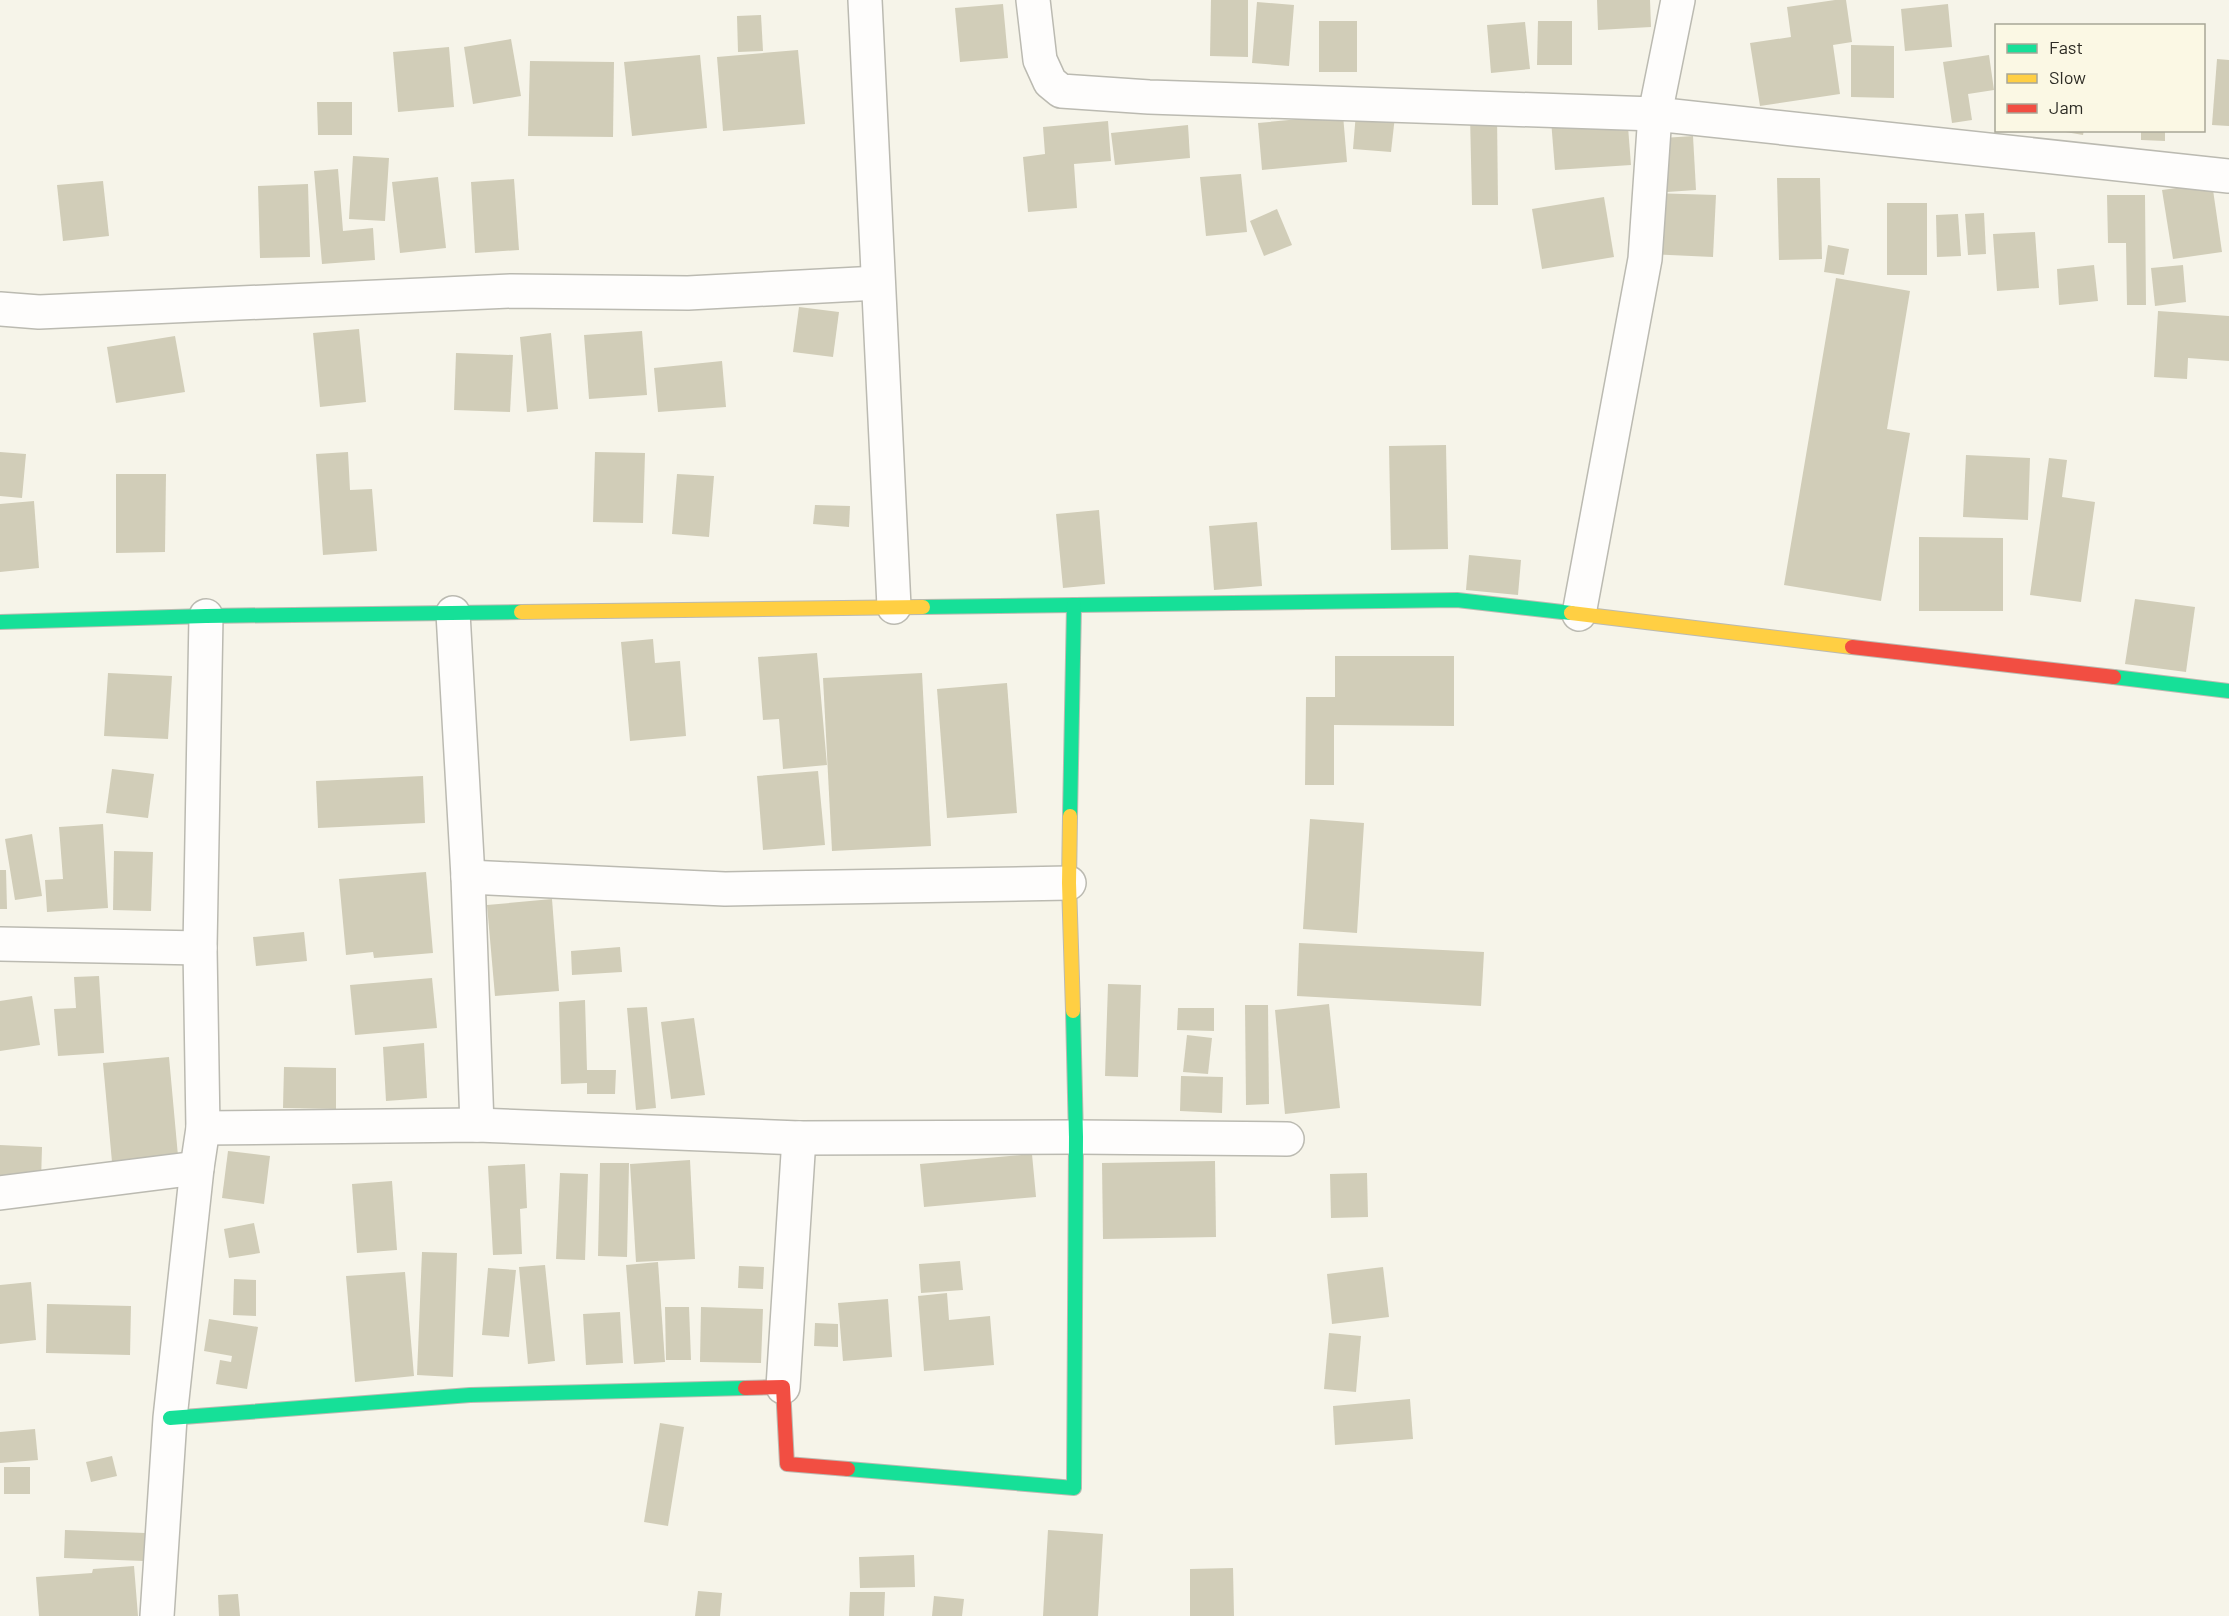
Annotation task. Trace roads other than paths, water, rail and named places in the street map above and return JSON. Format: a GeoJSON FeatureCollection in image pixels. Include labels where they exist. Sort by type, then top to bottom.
{"type":"FeatureCollection","features":[{"type":"Feature","properties":{"kind":"street"},"geometry":{"type":"LineString","coordinates":[[865,0],[894,607]]}},
{"type":"Feature","properties":{"kind":"street"},"geometry":{"type":"LineString","coordinates":[[1033,0],[1040,60],[1050,82],[1061,91],[1243,100],[1655,114],[2229,176]]}},
{"type":"Feature","properties":{"kind":"street"},"geometry":{"type":"LineString","coordinates":[[1579,614],[1645,259],[1655,114],[1678,0]]}},
{"type":"Feature","properties":{"kind":"street"},"geometry":{"type":"LineString","coordinates":[[0,309],[39,312],[511,291],[688,293],[878,283]]}},
{"type":"Feature","properties":{"kind":"street"},"geometry":{"type":"LineString","coordinates":[[0,622],[206,616],[1456,600],[2229,691]]}},
{"type":"Feature","properties":{"kind":"street"},"geometry":{"type":"LineString","coordinates":[[799,1138],[783,1387],[787,1464],[1074,1488],[1076,1137],[1069,883],[1074,605]]}},
{"type":"Feature","properties":{"kind":"street"},"geometry":{"type":"LineString","coordinates":[[453,613],[468,877],[477,1125]]}},
{"type":"Feature","properties":{"kind":"street"},"geometry":{"type":"LineString","coordinates":[[157,1616],[170,1418],[196,1168],[203,1128],[200,948],[206,616]]}},
{"type":"Feature","properties":{"kind":"street"},"geometry":{"type":"LineString","coordinates":[[468,877],[725,889],[1069,883]]}},
{"type":"Feature","properties":{"kind":"street"},"geometry":{"type":"LineString","coordinates":[[0,944],[200,948]]}},
{"type":"Feature","properties":{"kind":"street"},"geometry":{"type":"LineString","coordinates":[[203,1128],[477,1125],[799,1138],[1287,1139]]}},
{"type":"Feature","properties":{"kind":"street"},"geometry":{"type":"LineString","coordinates":[[0,1193],[196,1168]]}},
{"type":"Feature","properties":{"kind":"street"},"geometry":{"type":"LineString","coordinates":[[170,1418],[470,1395],[783,1387]]}}]}
